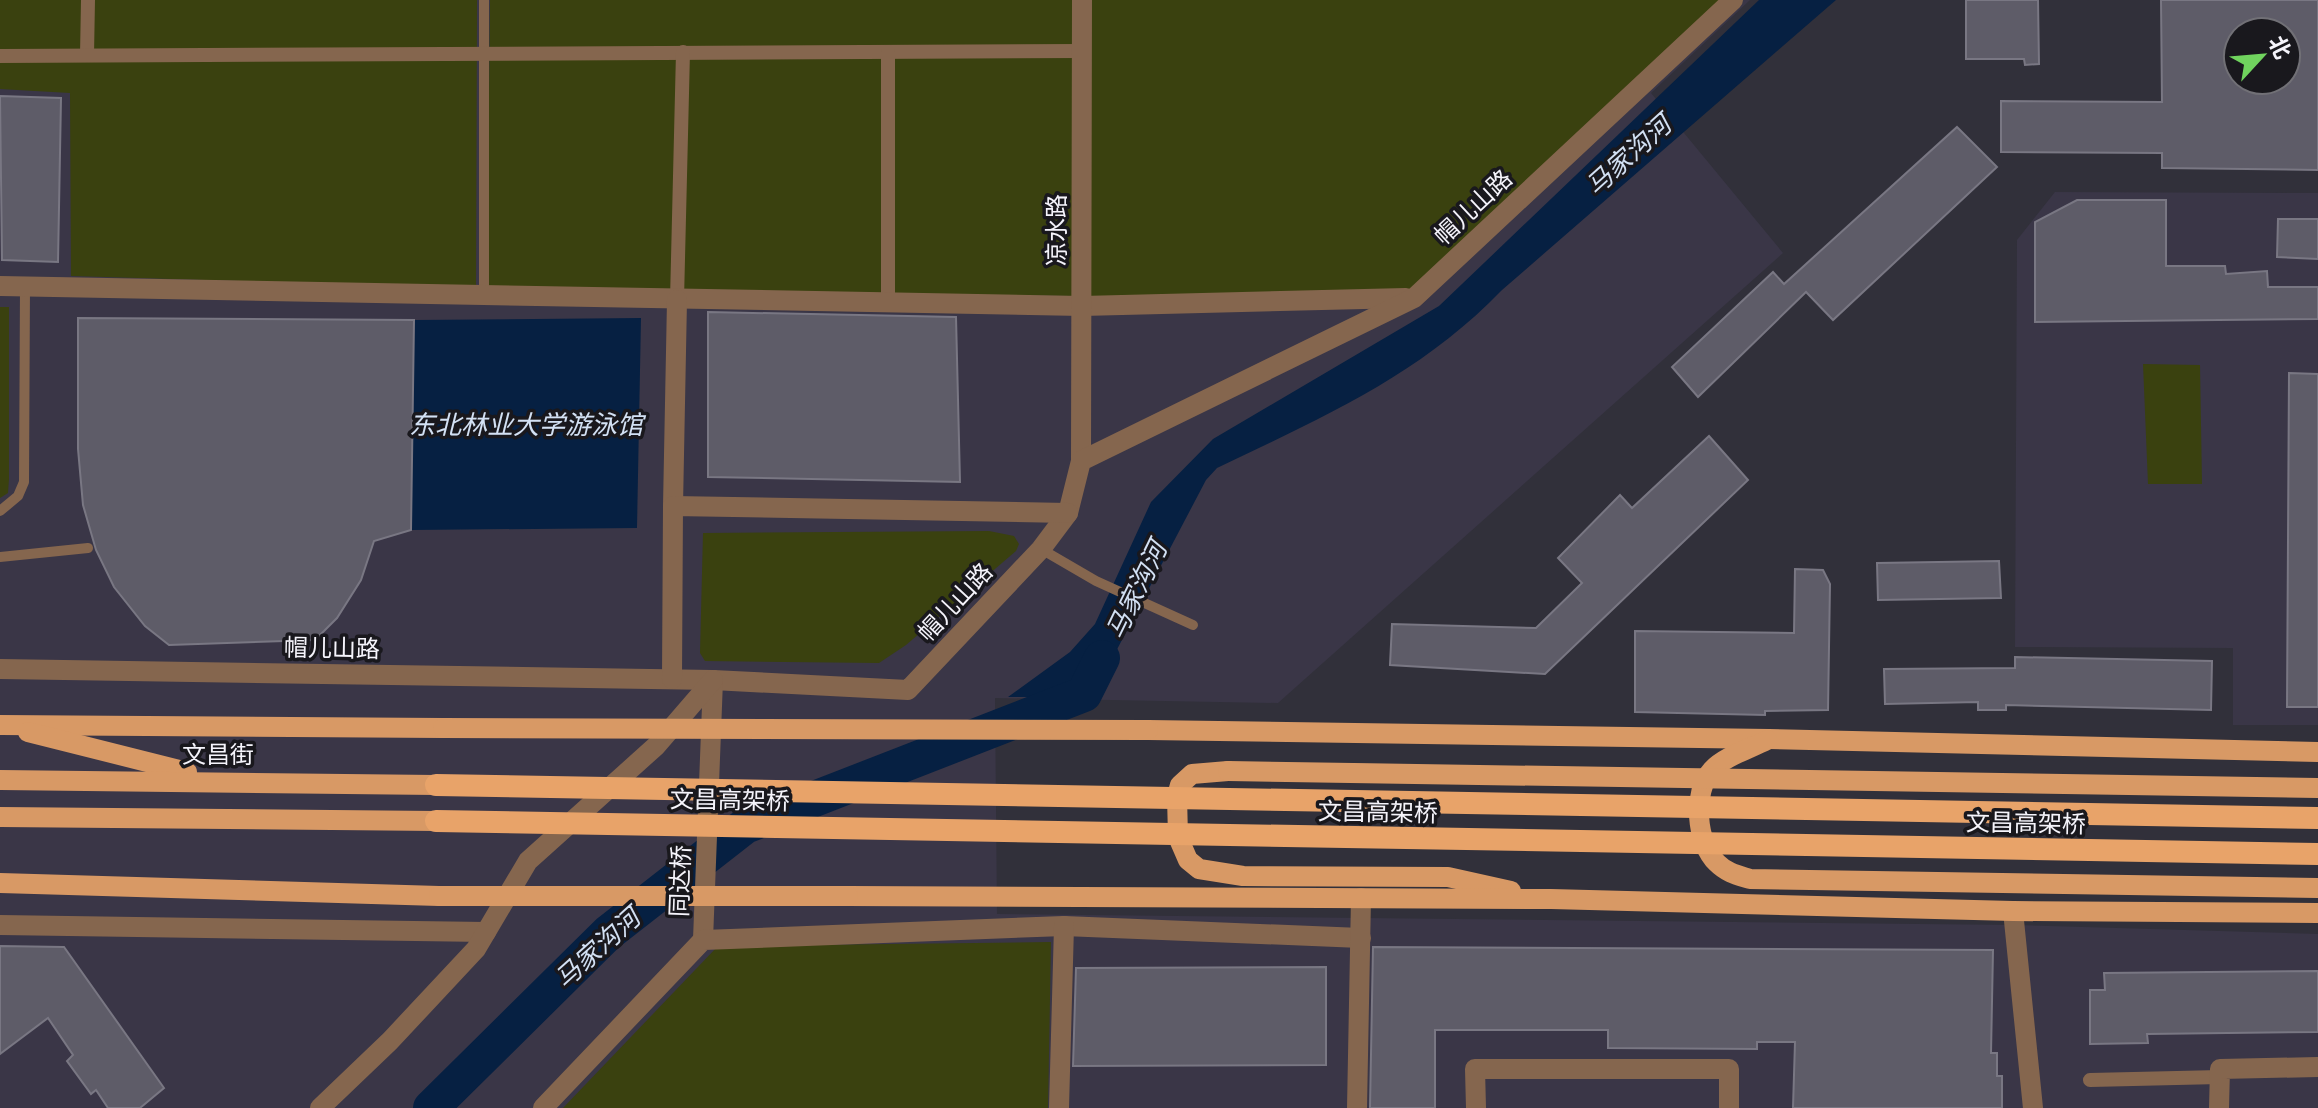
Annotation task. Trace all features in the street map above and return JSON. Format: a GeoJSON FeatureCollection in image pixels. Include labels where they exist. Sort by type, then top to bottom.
{"type":"FeatureCollection","features":[{"type":"Feature","properties":{"kind":"highway","name":"文昌高架桥"},"geometry":{"type":"LineString","coordinates":[[436,785],[2318,818]]}},
{"type":"Feature","properties":{"kind":"highway","name":"文昌高架桥"},"geometry":{"type":"LineString","coordinates":[[436,821],[2318,854]]}},
{"type":"Feature","properties":{"kind":"main road"},"geometry":{"type":"LineString","coordinates":[[0,725],[1148,730],[1769,739],[2318,752]]}},
{"type":"Feature","properties":{"kind":"main road"},"geometry":{"type":"LineString","coordinates":[[0,725],[192,773],[271,780]]}},
{"type":"Feature","properties":{"kind":"main road"},"geometry":{"type":"LineString","coordinates":[[1769,739],[1710,772],[1700,803],[1701,830],[1710,855],[1732,874],[1750,879],[2318,888]]}},
{"type":"Feature","properties":{"kind":"main road"},"geometry":{"type":"LineString","coordinates":[[1551,899],[1448,877],[1243,876],[1199,869],[1188,860],[1178,837],[1177,796],[1180,785],[1192,774],[1228,771],[2318,788]]}},
{"type":"Feature","properties":{"kind":"main road","name":"文昌街"},"geometry":{"type":"LineString","coordinates":[[0,780],[271,780],[436,785]]}},
{"type":"Feature","properties":{"kind":"main road"},"geometry":{"type":"LineString","coordinates":[[0,817],[436,821]]}},
{"type":"Feature","properties":{"kind":"main road"},"geometry":{"type":"LineString","coordinates":[[0,883],[439,896],[1551,899],[2013,911],[2318,913]]}},
{"type":"Feature","properties":{"kind":"street"},"geometry":{"type":"LineString","coordinates":[[87,55],[88,0]]}},
{"type":"Feature","properties":{"kind":"street","name":"凉水路"},"geometry":{"type":"LineString","coordinates":[[1081,461],[1082,0]]}},
{"type":"Feature","properties":{"kind":"street","name":"帽儿山路"},"geometry":{"type":"LineString","coordinates":[[0,669],[672,679],[908,690],[1041,549],[1068,513],[1081,461],[1414,298],[1733,0]]}},
{"type":"Feature","properties":{"kind":"street"},"geometry":{"type":"LineString","coordinates":[[0,56],[1082,51]]}},
{"type":"Feature","properties":{"kind":"street"},"geometry":{"type":"LineString","coordinates":[[672,679],[683,52]]}},
{"type":"Feature","properties":{"kind":"street"},"geometry":{"type":"LineString","coordinates":[[888,52],[888,303]]}},
{"type":"Feature","properties":{"kind":"street"},"geometry":{"type":"LineString","coordinates":[[0,286],[1082,306],[1414,298]]}},
{"type":"Feature","properties":{"kind":"street"},"geometry":{"type":"LineString","coordinates":[[673,506],[1068,513]]}},
{"type":"Feature","properties":{"kind":"street"},"geometry":{"type":"LineString","coordinates":[[320,1108],[412,1018],[476,949],[528,861],[656,746],[713,680]]}},
{"type":"Feature","properties":{"kind":"street","name":"同达桥"},"geometry":{"type":"LineString","coordinates":[[703,940],[713,680]]}},
{"type":"Feature","properties":{"kind":"street"},"geometry":{"type":"LineString","coordinates":[[1357,1108],[1361,898]]}},
{"type":"Feature","properties":{"kind":"street"},"geometry":{"type":"LineString","coordinates":[[2013,911],[2033,1108]]}},
{"type":"Feature","properties":{"kind":"street"},"geometry":{"type":"LineString","coordinates":[[0,925],[486,932]]}},
{"type":"Feature","properties":{"kind":"street"},"geometry":{"type":"LineString","coordinates":[[1059,1108],[1064,926]]}},
{"type":"Feature","properties":{"kind":"street"},"geometry":{"type":"LineString","coordinates":[[543,1108],[703,940],[1064,926],[1361,938]]}},
{"type":"Feature","properties":{"kind":"street"},"geometry":{"type":"LineString","coordinates":[[2219,1108],[2220,1069],[2318,1067]]}},
{"type":"Feature","properties":{"kind":"street"},"geometry":{"type":"LineString","coordinates":[[1476,1108],[1475,1069],[1729,1069],[1729,1108]]}},
{"type":"Feature","properties":{"kind":"street"},"geometry":{"type":"LineString","coordinates":[[2090,1080],[2220,1077]]}},
{"type":"Feature","properties":{"kind":"lane"},"geometry":{"type":"LineString","coordinates":[[484,0],[484,297]]}},
{"type":"Feature","properties":{"kind":"lane"},"geometry":{"type":"LineString","coordinates":[[0,511],[18,496],[24,482],[25,286]]}},
{"type":"Feature","properties":{"kind":"lane"},"geometry":{"type":"LineString","coordinates":[[0,557],[88,548]]}},
{"type":"Feature","properties":{"kind":"lane"},"geometry":{"type":"LineString","coordinates":[[1041,549],[1096,581],[1193,625]]}},
{"type":"Feature","properties":{"kind":"shaded area"},"geometry":{"type":"Polygon","coordinates":[[[0,0],[1750,0],[1651,93],[1783,253],[1278,703],[995,698],[997,914],[2014,925],[2318,934],[2318,1108],[0,1108],[0,0]]]}},
{"type":"Feature","properties":{"kind":"shaded area"},"geometry":{"type":"Polygon","coordinates":[[[2055,192],[2318,193],[2318,725],[2233,725],[2233,648],[2015,647],[2017,240],[2055,192]]]}},
{"type":"Feature","properties":{"kind":"green space"},"geometry":{"type":"Polygon","coordinates":[[[0,0],[477,0],[476,288],[71,276],[70,93],[0,89],[0,0]]]}},
{"type":"Feature","properties":{"kind":"green space"},"geometry":{"type":"Polygon","coordinates":[[[490,0],[1075,0],[1074,296],[487,292],[490,0]]]}},
{"type":"Feature","properties":{"kind":"green space"},"geometry":{"type":"Polygon","coordinates":[[[1089,0],[1721,0],[1412,291],[1089,299],[1089,0]]]}},
{"type":"Feature","properties":{"kind":"green space"},"geometry":{"type":"Polygon","coordinates":[[[0,307],[9,307],[9,479],[8,493],[0,498],[0,307]]]}},
{"type":"Feature","properties":{"kind":"green space"},"geometry":{"type":"Polygon","coordinates":[[[2143,364],[2200,365],[2202,484],[2148,484],[2143,364]]]}},
{"type":"Feature","properties":{"kind":"green space"},"geometry":{"type":"Polygon","coordinates":[[[989,531],[1014,536],[1019,544],[1016,551],[906,645],[879,663],[705,661],[700,653],[703,533],[989,531]]]}},
{"type":"Feature","properties":{"kind":"green space"},"geometry":{"type":"Polygon","coordinates":[[[1051,942],[1048,1108],[563,1108],[718,946],[1051,942]]]}},
{"type":"Feature","properties":{"kind":"water"},"geometry":{"type":"Polygon","coordinates":[[[1759,0],[1836,0],[1437,347],[1403,371],[1332,412],[1217,468],[1206,480],[1092,697],[1008,697],[1070,652],[1095,624],[1151,502],[1213,439],[1439,306],[1759,0]]]}},
{"type":"Feature","properties":{"kind":"water","name":"东北林业大学游泳馆"},"geometry":{"type":"Polygon","coordinates":[[[641,318],[637,528],[411,530],[414,320],[641,318]]]}},
{"type":"Feature","properties":{"kind":"building"},"geometry":{"type":"Polygon","coordinates":[[[1966,0],[2038,0],[2039,64],[2025,65],[2024,59],[1966,59],[1966,0]]]}},
{"type":"Feature","properties":{"kind":"building"},"geometry":{"type":"Polygon","coordinates":[[[2161,0],[2318,0],[2318,170],[2162,168],[2162,153],[2001,152],[2001,101],[2162,102],[2161,0]]]}},
{"type":"Feature","properties":{"kind":"building"},"geometry":{"type":"Polygon","coordinates":[[[0,96],[61,98],[58,262],[2,260],[0,96]]]}},
{"type":"Feature","properties":{"kind":"building"},"geometry":{"type":"Polygon","coordinates":[[[1957,127],[1997,167],[1833,320],[1806,292],[1698,397],[1672,367],[1773,272],[1784,284],[1957,127]]]}},
{"type":"Feature","properties":{"kind":"building"},"geometry":{"type":"Polygon","coordinates":[[[2077,200],[2166,200],[2166,266],[2225,266],[2226,274],[2267,271],[2268,287],[2318,287],[2318,319],[2035,322],[2035,222],[2077,200]]]}},
{"type":"Feature","properties":{"kind":"building"},"geometry":{"type":"Polygon","coordinates":[[[2278,219],[2318,219],[2318,259],[2277,257],[2278,219]]]}},
{"type":"Feature","properties":{"kind":"building"},"geometry":{"type":"Polygon","coordinates":[[[708,312],[956,317],[960,482],[708,477],[708,312]]]}},
{"type":"Feature","properties":{"kind":"building"},"geometry":{"type":"Polygon","coordinates":[[[78,318],[414,320],[411,530],[374,541],[361,580],[337,618],[315,640],[169,645],[145,626],[114,587],[96,550],[83,505],[78,449],[78,318]]]}},
{"type":"Feature","properties":{"kind":"building"},"geometry":{"type":"Polygon","coordinates":[[[2289,373],[2318,374],[2318,707],[2287,707],[2289,373]]]}},
{"type":"Feature","properties":{"kind":"building"},"geometry":{"type":"Polygon","coordinates":[[[1709,436],[1748,480],[1545,674],[1390,665],[1392,624],[1536,628],[1582,583],[1558,558],[1620,495],[1632,508],[1709,436]]]}},
{"type":"Feature","properties":{"kind":"building"},"geometry":{"type":"Polygon","coordinates":[[[1999,561],[2001,598],[1878,600],[1877,563],[1999,561]]]}},
{"type":"Feature","properties":{"kind":"building"},"geometry":{"type":"Polygon","coordinates":[[[1795,569],[1823,570],[1830,584],[1828,710],[1765,711],[1765,715],[1635,712],[1635,631],[1794,633],[1795,569]]]}},
{"type":"Feature","properties":{"kind":"building"},"geometry":{"type":"Polygon","coordinates":[[[2015,657],[2212,661],[2211,710],[2006,705],[2006,710],[1978,710],[1978,702],[1885,704],[1884,669],[2015,668],[2015,657]]]}},
{"type":"Feature","properties":{"kind":"building"},"geometry":{"type":"Polygon","coordinates":[[[0,946],[64,947],[164,1088],[140,1108],[108,1108],[96,1090],[91,1094],[67,1061],[73,1055],[48,1018],[0,1054],[0,946]]]}},
{"type":"Feature","properties":{"kind":"building"},"geometry":{"type":"Polygon","coordinates":[[[1373,947],[1993,950],[1991,1053],[1997,1053],[1997,1076],[2002,1076],[2002,1108],[1793,1108],[1795,1042],[1757,1042],[1757,1049],[1608,1048],[1608,1030],[1435,1030],[1435,1108],[1370,1108],[1373,947]]]}},
{"type":"Feature","properties":{"kind":"building"},"geometry":{"type":"Polygon","coordinates":[[[1326,967],[1326,1065],[1073,1066],[1076,968],[1326,967]]]}},
{"type":"Feature","properties":{"kind":"building"},"geometry":{"type":"Polygon","coordinates":[[[2318,971],[2318,1032],[2147,1034],[2148,1043],[2090,1044],[2090,990],[2105,990],[2104,973],[2318,971]]]}},
{"type":"Feature","properties":{"kind":"waterway","name":"马家沟河"},"geometry":{"type":"LineString","coordinates":[[431,1108],[608,933],[745,826],[1084,694],[1102,658]]}}]}
